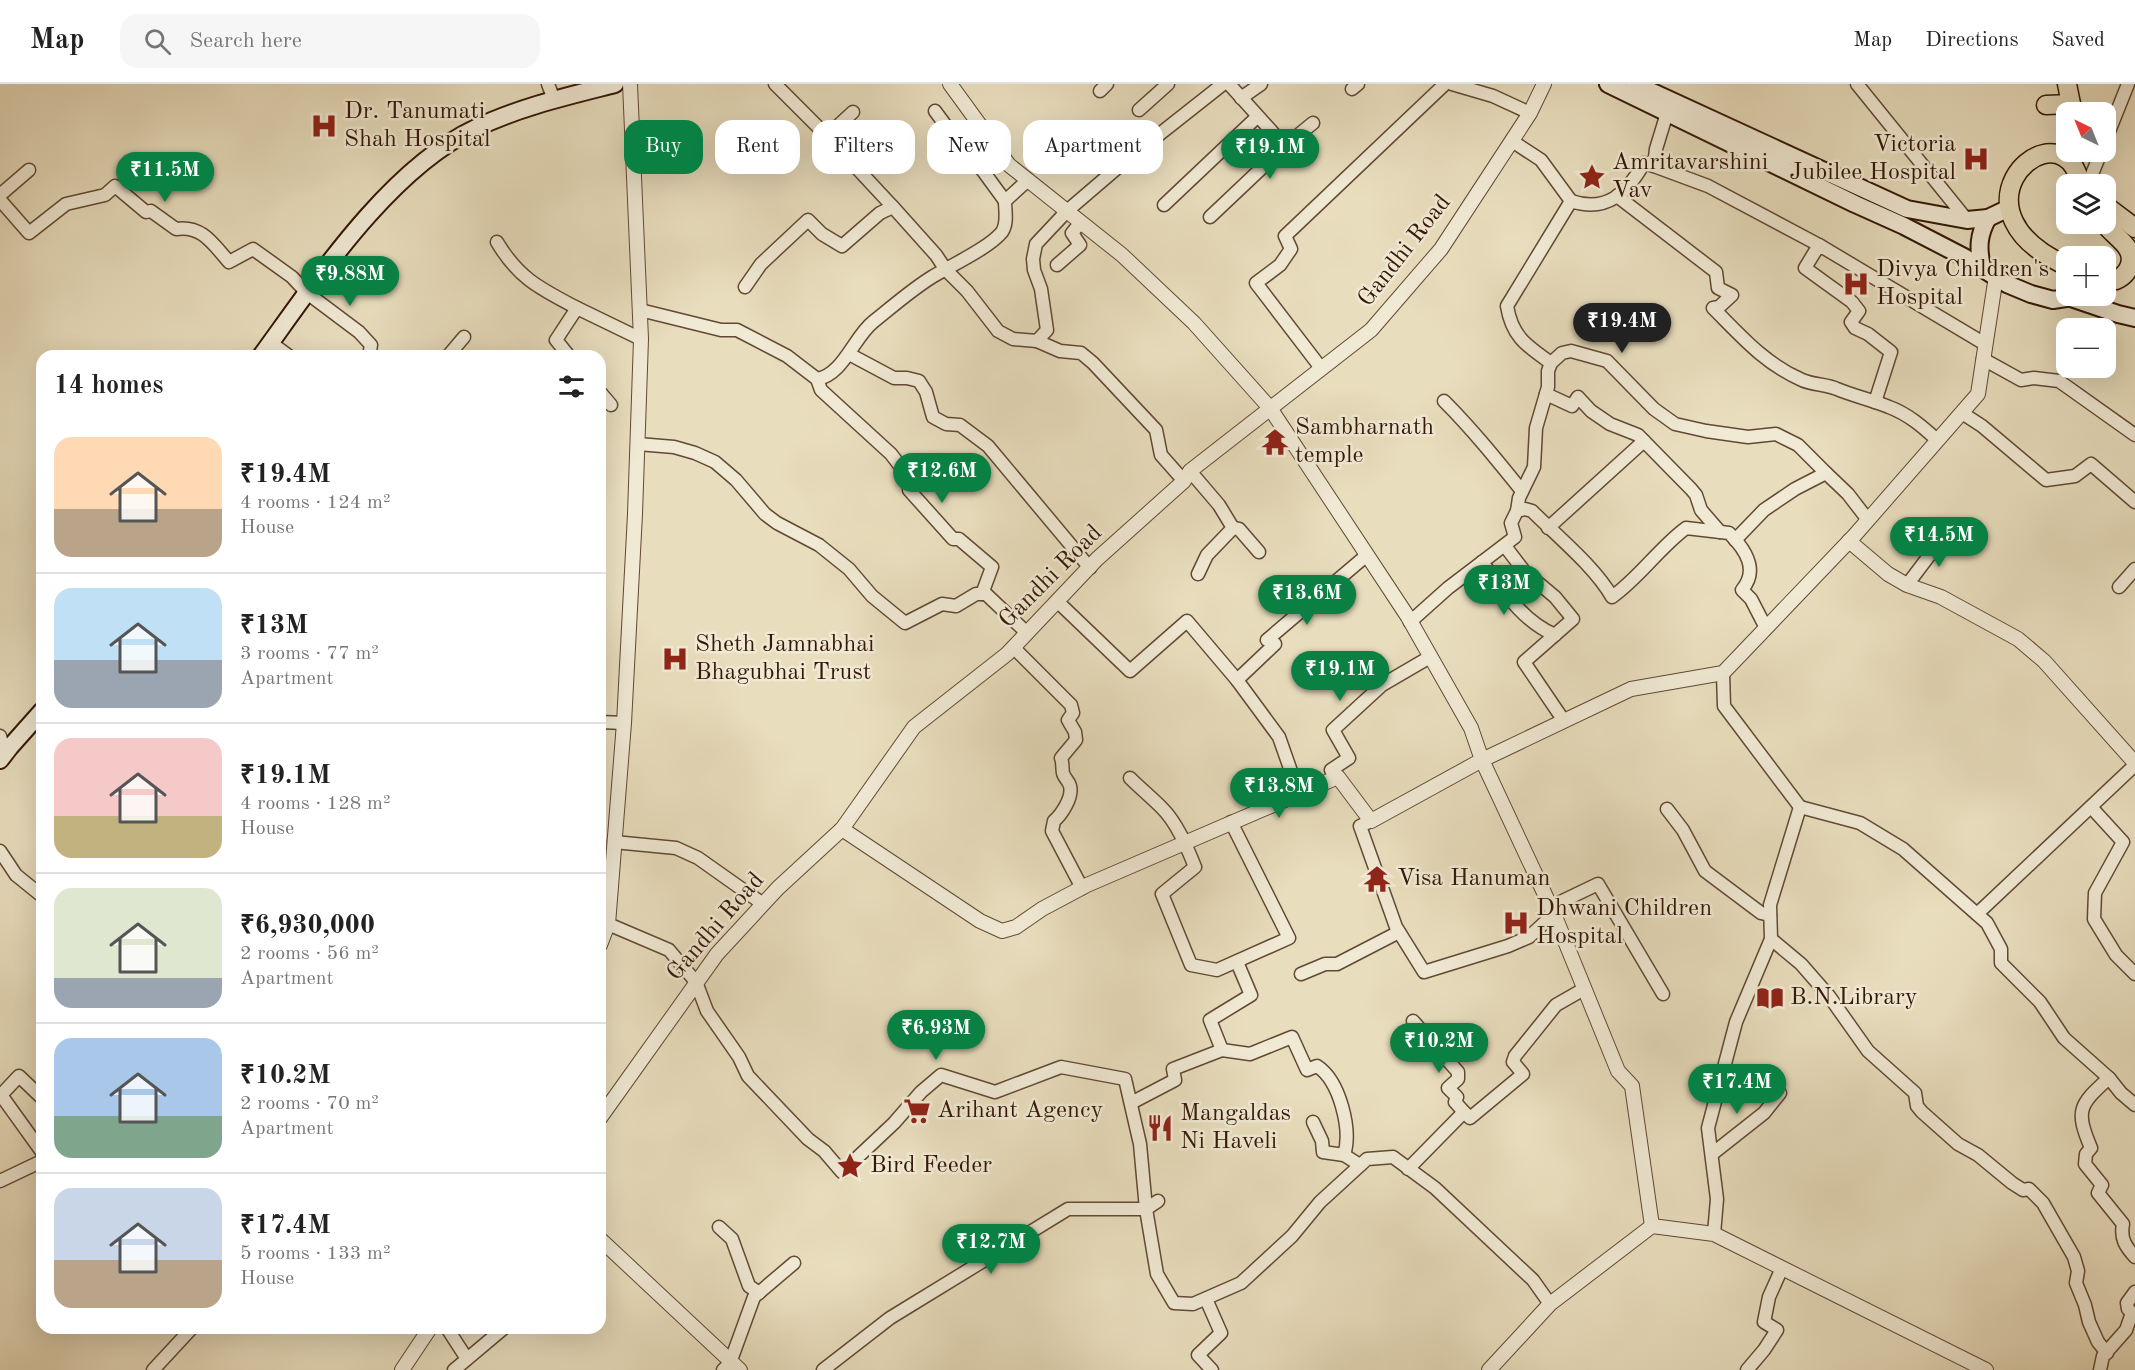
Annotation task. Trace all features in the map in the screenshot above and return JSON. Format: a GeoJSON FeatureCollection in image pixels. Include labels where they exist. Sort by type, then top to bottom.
{"type":"FeatureCollection","features":[{"type":"Feature","properties":{"kind":"main road"},"geometry":{"type":"LineString","coordinates":[[266,349],[307,292],[368,215],[420,163],[475,128],[540,104],[551,92],[615,84]]}},
{"type":"Feature","properties":{"kind":"main road"},"geometry":{"type":"LineString","coordinates":[[1608,84],[1904,226],[2007,284],[2031,294],[2056,300]]}},
{"type":"Feature","properties":{"kind":"main road"},"geometry":{"type":"LineString","coordinates":[[2067,84],[2070,102]]}},
{"type":"Feature","properties":{"kind":"main road"},"geometry":{"type":"LineString","coordinates":[[1643,86],[1907,209],[1967,220],[1988,218],[2009,208]]}},
{"type":"Feature","properties":{"kind":"main road"},"geometry":{"type":"LineString","coordinates":[[2046,105],[2056,106]]}},
{"type":"Feature","properties":{"kind":"main road"},"geometry":{"type":"LineString","coordinates":[[2056,156],[2038,155],[2025,164],[2012,183],[2009,208],[2017,229],[2028,242],[2056,260]]}},
{"type":"Feature","properties":{"kind":"main road"},"geometry":{"type":"LineString","coordinates":[[2116,214],[2135,228]]}},
{"type":"Feature","properties":{"kind":"main road"},"geometry":{"type":"LineString","coordinates":[[1988,218],[1979,238],[1978,252],[1989,272]]}},
{"type":"Feature","properties":{"kind":"main road"},"geometry":{"type":"LineString","coordinates":[[2112,234],[2132,251],[2130,270],[2122,278],[2116,280]]}},
{"type":"Feature","properties":{"kind":"main road"},"geometry":{"type":"LineString","coordinates":[[2116,284],[2135,290]]}},
{"type":"Feature","properties":{"kind":"main road"},"geometry":{"type":"LineString","coordinates":[[2098,306],[2135,318]]}},
{"type":"Feature","properties":{"kind":"main road"},"geometry":{"type":"LineString","coordinates":[[3,750],[36,717]]}},
{"type":"Feature","properties":{"kind":"street"},"geometry":{"type":"LineString","coordinates":[[606,908],[624,723],[638,444],[641,339],[630,84]]}},
{"type":"Feature","properties":{"kind":"street"},"geometry":{"type":"LineString","coordinates":[[775,84],[812,121]]}},
{"type":"Feature","properties":{"kind":"street"},"geometry":{"type":"LineString","coordinates":[[950,84],[1009,165],[1122,255],[1194,323],[1270,408],[1410,622],[1471,728],[1482,760],[1552,911],[1618,1071],[1632,1086],[1652,1226]]}},
{"type":"Feature","properties":{"kind":"street"},"geometry":{"type":"LineString","coordinates":[[1139,110],[1168,84]]}},
{"type":"Feature","properties":{"kind":"street"},"geometry":{"type":"LineString","coordinates":[[1036,341],[1047,330],[1047,323],[1033,259],[1036,244],[1067,211],[1180,116],[1223,84]]}},
{"type":"Feature","properties":{"kind":"street"},"geometry":{"type":"LineString","coordinates":[[1229,84],[1285,146]]}},
{"type":"Feature","properties":{"kind":"street"},"geometry":{"type":"LineString","coordinates":[[1242,98],[1261,84]]}},
{"type":"Feature","properties":{"kind":"street"},"geometry":{"type":"LineString","coordinates":[[1322,368],[1256,283],[1280,265],[1291,249],[1285,236],[1444,84]]}},
{"type":"Feature","properties":{"kind":"street"},"geometry":{"type":"LineString","coordinates":[[1452,84],[1493,96],[1530,113]]}},
{"type":"Feature","properties":{"kind":"street","name":"Gandhi Road"},"geometry":{"type":"LineString","coordinates":[[606,1110],[717,954],[778,888],[842,829],[914,727],[1013,647],[1097,559],[1187,476],[1371,330],[1441,249],[1530,113],[1544,84]]}},
{"type":"Feature","properties":{"kind":"street"},"geometry":{"type":"LineString","coordinates":[[1857,84],[1967,220]]}},
{"type":"Feature","properties":{"kind":"street"},"geometry":{"type":"LineString","coordinates":[[2116,114],[2128,84]]}},
{"type":"Feature","properties":{"kind":"street"},"geometry":{"type":"LineString","coordinates":[[817,379],[826,378],[849,354],[871,323],[932,277],[1001,232],[1006,223],[1005,201],[956,134],[952,134],[935,111]]}},
{"type":"Feature","properties":{"kind":"street"},"geometry":{"type":"LineString","coordinates":[[844,120],[853,112]]}},
{"type":"Feature","properties":{"kind":"street"},"geometry":{"type":"LineString","coordinates":[[1654,166],[1656,149],[1667,113]]}},
{"type":"Feature","properties":{"kind":"street"},"geometry":{"type":"LineString","coordinates":[[1164,204],[1257,117]]}},
{"type":"Feature","properties":{"kind":"street"},"geometry":{"type":"LineString","coordinates":[[1209,217],[1313,123]]}},
{"type":"Feature","properties":{"kind":"street"},"geometry":{"type":"LineString","coordinates":[[1512,141],[1541,160],[1571,201],[1591,206],[1599,205],[1617,196],[1633,182],[1644,163],[1708,186],[1819,245],[1985,344]]}},
{"type":"Feature","properties":{"kind":"street"},"geometry":{"type":"LineString","coordinates":[[0,195],[29,170]]}},
{"type":"Feature","properties":{"kind":"street"},"geometry":{"type":"LineString","coordinates":[[862,174],[936,255],[998,331],[1013,339],[1036,341],[1060,351],[1081,352],[1094,363],[1156,430],[1161,455],[1219,505],[1233,528],[1239,529],[1259,552]]}},
{"type":"Feature","properties":{"kind":"street"},"geometry":{"type":"LineString","coordinates":[[1005,201],[1028,180]]}},
{"type":"Feature","properties":{"kind":"street"},"geometry":{"type":"LineString","coordinates":[[0,200],[29,233],[66,204],[105,195],[115,186],[146,212],[151,211],[176,229],[189,227],[207,238],[229,262],[253,249],[292,277],[307,292],[359,332],[371,345],[370,350]]}},
{"type":"Feature","properties":{"kind":"street"},"geometry":{"type":"LineString","coordinates":[[1617,196],[1716,273],[1718,288],[1732,296],[1719,307],[1713,308],[1760,356],[1803,380],[1891,407],[1912,419],[1937,441]]}},
{"type":"Feature","properties":{"kind":"street"},"geometry":{"type":"LineString","coordinates":[[1551,363],[1528,347],[1510,324],[1507,306],[1571,201]]}},
{"type":"Feature","properties":{"kind":"street"},"geometry":{"type":"LineString","coordinates":[[745,287],[760,264],[808,220],[822,234],[842,246],[880,213],[893,207]]}},
{"type":"Feature","properties":{"kind":"street"},"geometry":{"type":"LineString","coordinates":[[1057,265],[1080,245],[1072,233],[1081,222]]}},
{"type":"Feature","properties":{"kind":"street"},"geometry":{"type":"LineString","coordinates":[[497,242],[519,273],[543,290],[641,339]]}},
{"type":"Feature","properties":{"kind":"street"},"geometry":{"type":"LineString","coordinates":[[1819,245],[1805,268],[1852,302],[1859,311],[1851,322],[1855,328],[1868,334],[1891,352],[1875,402]]}},
{"type":"Feature","properties":{"kind":"street"},"geometry":{"type":"LineString","coordinates":[[1663,994],[1598,885],[1552,911],[1529,937],[1508,946],[1424,972],[1399,932],[1360,826],[1482,760],[1631,689],[1723,673],[1849,541],[1978,394],[1985,344],[1989,272]]}},
{"type":"Feature","properties":{"kind":"street"},"geometry":{"type":"LineString","coordinates":[[564,350],[556,340],[577,308]]}},
{"type":"Feature","properties":{"kind":"street"},"geometry":{"type":"LineString","coordinates":[[640,310],[722,330],[737,330],[787,356],[817,379],[821,390],[891,454],[910,479],[909,490],[953,539],[959,539],[992,567],[982,594]]}},
{"type":"Feature","properties":{"kind":"street"},"geometry":{"type":"LineString","coordinates":[[453,350],[464,337]]}},
{"type":"Feature","properties":{"kind":"street"},"geometry":{"type":"LineString","coordinates":[[1410,622],[1448,588],[1515,537],[1512,524],[1522,491],[1534,467],[1536,428],[1546,394],[1548,371],[1551,363],[1562,353],[1571,351],[1607,361],[1654,409],[1675,424],[1748,437],[1776,434],[1798,446],[1848,494],[1868,519]]}},
{"type":"Feature","properties":{"kind":"street"},"geometry":{"type":"LineString","coordinates":[[849,354],[894,378],[919,381],[926,392],[933,417],[946,424],[960,425],[988,446],[1090,568]]}},
{"type":"Feature","properties":{"kind":"street"},"geometry":{"type":"LineString","coordinates":[[1983,359],[2021,380],[2034,378],[2059,381],[2135,435]]}},
{"type":"Feature","properties":{"kind":"street"},"geometry":{"type":"LineString","coordinates":[[1546,394],[1572,406],[1578,397],[1591,411],[1610,424],[1632,432],[1644,441],[1691,489],[1696,495],[1701,510],[1720,532]]}},
{"type":"Feature","properties":{"kind":"street"},"geometry":{"type":"LineString","coordinates":[[606,399],[611,405]]}},
{"type":"Feature","properties":{"kind":"street"},"geometry":{"type":"LineString","coordinates":[[1443,401],[1471,429],[1522,491]]}},
{"type":"Feature","properties":{"kind":"street"},"geometry":{"type":"LineString","coordinates":[[1962,413],[1982,426],[2046,480],[2074,476],[2091,464],[2135,502]]}},
{"type":"Feature","properties":{"kind":"street"},"geometry":{"type":"LineString","coordinates":[[1548,528],[1644,441]]}},
{"type":"Feature","properties":{"kind":"street"},"geometry":{"type":"LineString","coordinates":[[638,444],[674,447],[715,462],[736,480],[765,514],[777,523],[819,545],[849,569],[872,596],[905,623],[942,604],[956,606],[976,594],[986,594],[1027,633]]}},
{"type":"Feature","properties":{"kind":"street"},"geometry":{"type":"LineString","coordinates":[[1735,540],[1764,510],[1795,489],[1826,473]]}},
{"type":"Feature","properties":{"kind":"street"},"geometry":{"type":"LineString","coordinates":[[1517,511],[1525,509],[1532,511],[1607,588],[1612,597],[1625,587],[1662,547],[1686,528],[1729,533],[1752,570],[1750,581],[1742,590],[1751,599],[1766,628]]}},
{"type":"Feature","properties":{"kind":"street"},"geometry":{"type":"LineString","coordinates":[[1198,574],[1207,555],[1233,528]]}},
{"type":"Feature","properties":{"kind":"street"},"geometry":{"type":"LineString","coordinates":[[1907,585],[1947,532]]}},
{"type":"Feature","properties":{"kind":"street"},"geometry":{"type":"LineString","coordinates":[[1849,541],[1888,574],[1907,585],[1941,597],[2018,639],[2044,662],[2135,764],[1977,914]]}},
{"type":"Feature","properties":{"kind":"street"},"geometry":{"type":"LineString","coordinates":[[1504,546],[1524,571],[1555,597],[1573,619],[1524,662],[1564,721]]}},
{"type":"Feature","properties":{"kind":"street"},"geometry":{"type":"LineString","coordinates":[[1237,680],[1275,644],[1267,640],[1367,555]]}},
{"type":"Feature","properties":{"kind":"street"},"geometry":{"type":"LineString","coordinates":[[1482,562],[1525,617],[1555,635]]}},
{"type":"Feature","properties":{"kind":"street"},"geometry":{"type":"LineString","coordinates":[[2119,587],[2135,569]]}},
{"type":"Feature","properties":{"kind":"street"},"geometry":{"type":"LineString","coordinates":[[1057,601],[1130,672],[1187,621],[1237,680],[1279,737],[1299,794]]}},
{"type":"Feature","properties":{"kind":"street"},"geometry":{"type":"LineString","coordinates":[[1013,647],[1071,705],[1074,713],[1068,720],[1075,732],[1076,740],[1061,758],[1063,773],[1071,790],[1066,807],[1054,821],[1052,831],[1082,888]]}},
{"type":"Feature","properties":{"kind":"street"},"geometry":{"type":"LineString","coordinates":[[1335,778],[1331,770],[1349,758],[1333,730],[1382,685],[1430,657]]}},
{"type":"Feature","properties":{"kind":"street"},"geometry":{"type":"LineString","coordinates":[[1723,673],[1724,706],[1800,807],[1860,823],[1904,849],[1987,924],[2001,949],[2001,963],[2040,1002],[2064,1038],[2109,1077],[2135,1105]]}},
{"type":"Feature","properties":{"kind":"street"},"geometry":{"type":"LineString","coordinates":[[606,722],[624,723]]}},
{"type":"Feature","properties":{"kind":"street"},"geometry":{"type":"LineString","coordinates":[[842,829],[980,921],[1002,930],[1016,927],[1042,909],[1082,888],[1338,777],[1371,821]]}},
{"type":"Feature","properties":{"kind":"street"},"geometry":{"type":"LineString","coordinates":[[1130,778],[1163,809],[1185,843],[1195,867],[1162,894],[1191,965],[1217,970],[1289,939],[1231,822]]}},
{"type":"Feature","properties":{"kind":"street"},"geometry":{"type":"LineString","coordinates":[[1714,1234],[1717,1199],[1708,1128],[1713,1102],[1736,1022],[1771,939],[1770,905],[1800,807]]}},
{"type":"Feature","properties":{"kind":"street"},"geometry":{"type":"LineString","coordinates":[[2091,807],[2123,842],[2095,893],[2094,920],[2115,955],[2135,974]]}},
{"type":"Feature","properties":{"kind":"street"},"geometry":{"type":"LineString","coordinates":[[1667,809],[1683,830],[1705,871],[1761,913],[1770,915]]}},
{"type":"Feature","properties":{"kind":"street"},"geometry":{"type":"LineString","coordinates":[[614,842],[676,848],[698,858],[763,904]]}},
{"type":"Feature","properties":{"kind":"street"},"geometry":{"type":"LineString","coordinates":[[0,851],[16,875],[36,891]]}},
{"type":"Feature","properties":{"kind":"street"},"geometry":{"type":"LineString","coordinates":[[606,926],[669,950],[696,982],[707,1011],[739,1058],[748,1076],[808,1138],[824,1150],[842,1172],[894,1124],[921,1092],[941,1075],[995,1092],[1061,1067],[1125,1079],[1140,1144],[1146,1209],[1157,1274],[1174,1303],[1193,1304],[1241,1283],[1292,1236],[1320,1202],[1367,1159],[1393,1157],[1435,1188],[1533,1280],[1550,1305]]}},
{"type":"Feature","properties":{"kind":"street"},"geometry":{"type":"LineString","coordinates":[[1301,974],[1325,964],[1337,964],[1399,932]]}},
{"type":"Feature","properties":{"kind":"street"},"geometry":{"type":"LineString","coordinates":[[1771,939],[1802,964],[1829,996],[1868,1051],[1915,1094],[1917,1106],[1929,1118],[1958,1144],[1978,1155],[2023,1190],[2029,1189],[2043,1203],[2074,1257],[2078,1271],[2076,1283],[2089,1322],[2098,1342],[2107,1353]]}},
{"type":"Feature","properties":{"kind":"street"},"geometry":{"type":"LineString","coordinates":[[1222,1050],[1210,1020],[1251,995],[1237,962]]}},
{"type":"Feature","properties":{"kind":"street"},"geometry":{"type":"LineString","coordinates":[[1413,1021],[1458,1072],[1458,1079],[1448,1088],[1457,1098],[1455,1102],[1470,1118],[1523,1074],[1513,1062],[1515,1056],[1556,1005],[1584,988]]}},
{"type":"Feature","properties":{"kind":"street"},"geometry":{"type":"LineString","coordinates":[[1131,1103],[1175,1080],[1173,1069],[1222,1050],[1250,1054],[1292,1037],[1307,1070],[1317,1066],[1325,1071],[1338,1096],[1346,1122],[1348,1144],[1344,1155]]}},
{"type":"Feature","properties":{"kind":"street"},"geometry":{"type":"LineString","coordinates":[[36,1092],[20,1076],[1,1095],[36,1144]]}},
{"type":"Feature","properties":{"kind":"street"},"geometry":{"type":"LineString","coordinates":[[2109,1077],[2095,1090],[2081,1114],[2081,1122],[2091,1148],[2086,1154],[2085,1164],[2102,1185],[2098,1193],[2123,1224],[2121,1232],[2125,1246],[2135,1257]]}},
{"type":"Feature","properties":{"kind":"street"},"geometry":{"type":"LineString","coordinates":[[1712,1154],[1764,1113],[1780,1093]]}},
{"type":"Feature","properties":{"kind":"street"},"geometry":{"type":"LineString","coordinates":[[1408,1169],[1464,1112]]}},
{"type":"Feature","properties":{"kind":"street"},"geometry":{"type":"LineString","coordinates":[[1313,1122],[1322,1141],[1323,1152],[1344,1155],[1360,1165]]}},
{"type":"Feature","properties":{"kind":"street"},"geometry":{"type":"LineString","coordinates":[[0,1181],[36,1164]]}},
{"type":"Feature","properties":{"kind":"street"},"geometry":{"type":"LineString","coordinates":[[822,1370],[890,1318],[1068,1209],[1146,1209],[1158,1202]]}},
{"type":"Feature","properties":{"kind":"street"},"geometry":{"type":"LineString","coordinates":[[1489,1370],[1550,1305],[1652,1226],[1714,1234],[1986,1370]]}},
{"type":"Feature","properties":{"kind":"street"},"geometry":{"type":"LineString","coordinates":[[719,1227],[732,1239],[749,1286],[759,1293]]}},
{"type":"Feature","properties":{"kind":"street"},"geometry":{"type":"LineString","coordinates":[[606,1245],[731,1368],[754,1297],[794,1263]]}},
{"type":"Feature","properties":{"kind":"street"},"geometry":{"type":"LineString","coordinates":[[1747,1370],[1777,1330],[1764,1323],[1769,1297],[1782,1268]]}},
{"type":"Feature","properties":{"kind":"street"},"geometry":{"type":"LineString","coordinates":[[2100,1370],[2103,1356],[2126,1329],[2132,1313],[2127,1304],[2135,1292]]}},
{"type":"Feature","properties":{"kind":"street"},"geometry":{"type":"LineString","coordinates":[[1206,1299],[1221,1333],[1198,1355],[1212,1370]]}},
{"type":"Feature","properties":{"kind":"street"},"geometry":{"type":"LineString","coordinates":[[153,1370],[186,1334]]}},
{"type":"Feature","properties":{"kind":"street"},"geometry":{"type":"LineString","coordinates":[[402,1370],[426,1334]]}},
{"type":"Feature","properties":{"kind":"street"},"geometry":{"type":"LineString","coordinates":[[451,1334],[467,1359]]}},
{"type":"Feature","properties":{"kind":"street"},"geometry":{"type":"LineString","coordinates":[[454,1370],[497,1334]]}},
{"type":"Feature","properties":{"kind":"place","name":"Dr. Tanumati Shah Hospital"},"geometry":{"type":"Point","coordinates":[324,126]}},
{"type":"Feature","properties":{"kind":"place","name":"Victoria Jubilee Hospital"},"geometry":{"type":"Point","coordinates":[1976,159]}},
{"type":"Feature","properties":{"kind":"place","name":"Amritavarshini Vav"},"geometry":{"type":"Point","coordinates":[1592,177]}},
{"type":"Feature","properties":{"kind":"place","name":"Divya Children's Hospital"},"geometry":{"type":"Point","coordinates":[1856,284]}},
{"type":"Feature","properties":{"kind":"place","name":"Sambharnath temple"},"geometry":{"type":"Point","coordinates":[1275,442]}},
{"type":"Feature","properties":{"kind":"place","name":"Sheth Jamnabhai Bhagubhai Trust"},"geometry":{"type":"Point","coordinates":[675,659]}},
{"type":"Feature","properties":{"kind":"place","name":"Visa Hanuman"},"geometry":{"type":"Point","coordinates":[1377,879]}},
{"type":"Feature","properties":{"kind":"place","name":"Dhwani Children Hospital"},"geometry":{"type":"Point","coordinates":[1516,923]}},
{"type":"Feature","properties":{"kind":"place","name":"B.N.Library"},"geometry":{"type":"Point","coordinates":[1770,998]}},
{"type":"Feature","properties":{"kind":"place","name":"Arihant Agency"},"geometry":{"type":"Point","coordinates":[917,1111]}},
{"type":"Feature","properties":{"kind":"place","name":"Mangaldas Ni Haveli"},"geometry":{"type":"Point","coordinates":[1160,1128]}},
{"type":"Feature","properties":{"kind":"place","name":"Bird Feeder"},"geometry":{"type":"Point","coordinates":[850,1166]}}]}
